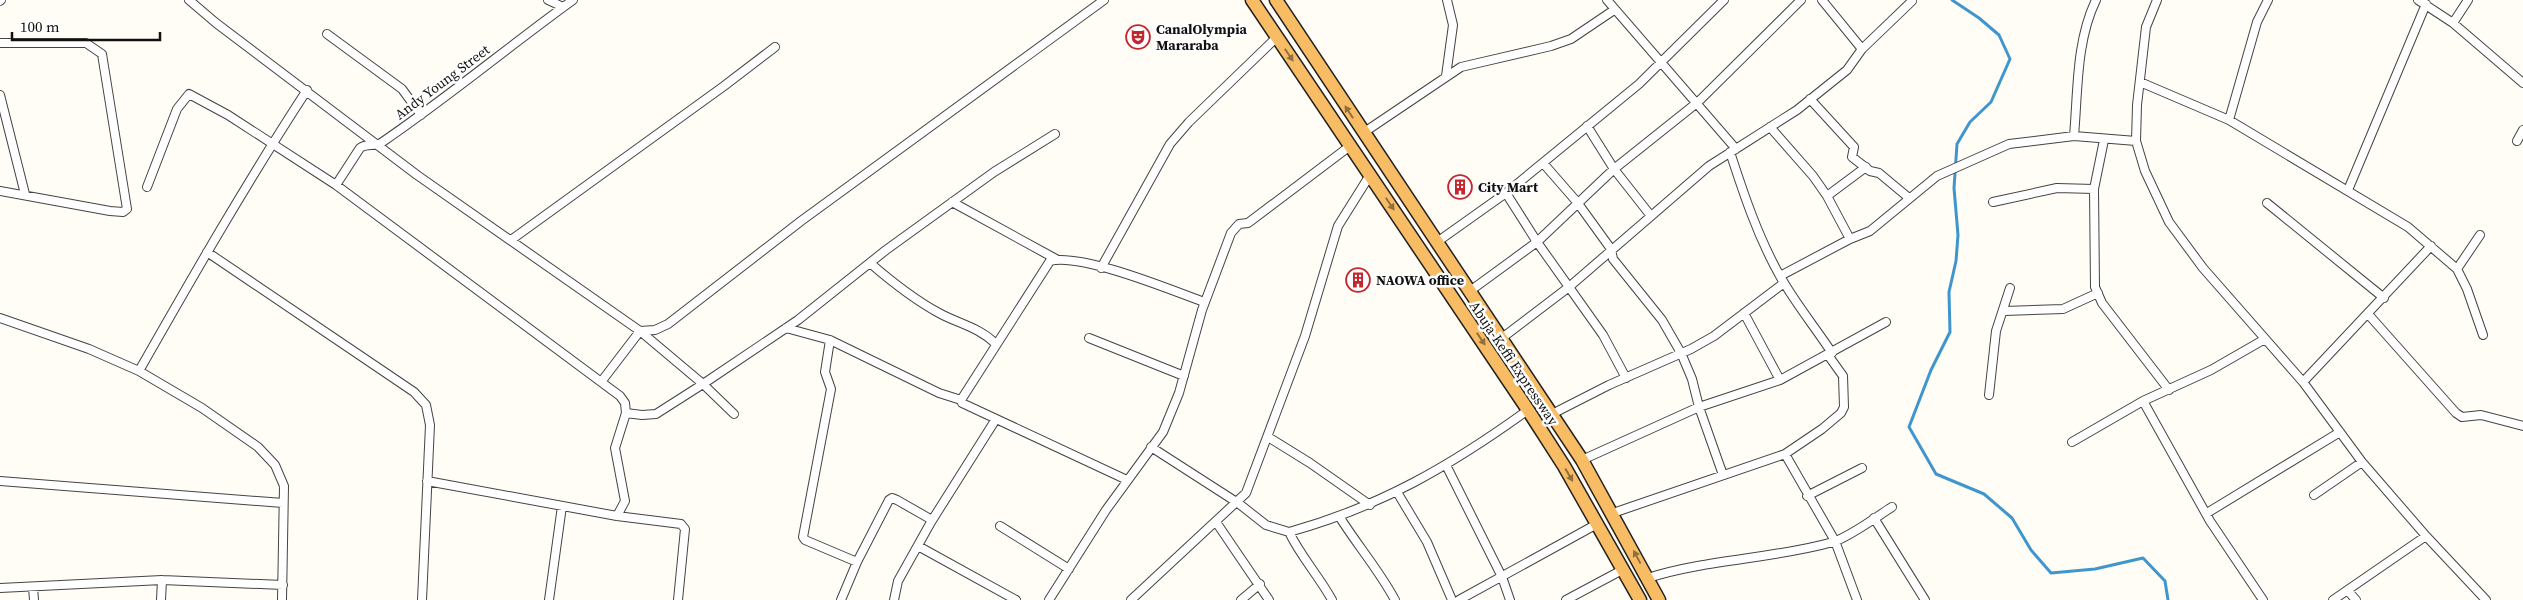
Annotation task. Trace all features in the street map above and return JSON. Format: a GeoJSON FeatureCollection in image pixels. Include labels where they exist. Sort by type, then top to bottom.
{"type":"FeatureCollection","features":[{"type":"Feature","properties":{"kind":"highway","name":"Abuja-Keffi Expressway"},"geometry":{"type":"LineString","coordinates":[[1252,0],[1528,410],[1624,569],[1640,600]]}},
{"type":"Feature","properties":{"kind":"highway","name":"Abuja-Keffi Expressway"},"geometry":{"type":"LineString","coordinates":[[1276,0],[1582,460],[1613,513],[1659,600]]}},
{"type":"Feature","properties":{"kind":"street"},"geometry":{"type":"LineString","coordinates":[[189,0],[216,23],[417,175],[640,331],[703,384],[734,414]]}},
{"type":"Feature","properties":{"kind":"street"},"geometry":{"type":"LineString","coordinates":[[548,0],[563,7]]}},
{"type":"Feature","properties":{"kind":"street","name":"Andy Young Street"},"geometry":{"type":"LineString","coordinates":[[336,185],[360,148],[365,144],[378,145],[421,115],[572,0]]}},
{"type":"Feature","properties":{"kind":"street"},"geometry":{"type":"LineString","coordinates":[[601,382],[640,331],[656,330],[668,324],[817,210],[1104,0]]}},
{"type":"Feature","properties":{"kind":"street"},"geometry":{"type":"LineString","coordinates":[[1446,76],[1453,25],[1447,0]]}},
{"type":"Feature","properties":{"kind":"street"},"geometry":{"type":"LineString","coordinates":[[1607,0],[1698,102],[1733,150],[1746,203],[1782,280],[1843,376],[1844,409],[1822,429],[1784,454],[1613,513]]}},
{"type":"Feature","properties":{"kind":"street"},"geometry":{"type":"LineString","coordinates":[[1437,242],[1506,193],[1662,63],[1724,0]]}},
{"type":"Feature","properties":{"kind":"street"},"geometry":{"type":"LineString","coordinates":[[1470,291],[1537,242],[1577,202],[1698,102],[1801,0]]}},
{"type":"Feature","properties":{"kind":"street"},"geometry":{"type":"LineString","coordinates":[[1822,0],[1862,49]]}},
{"type":"Feature","properties":{"kind":"street"},"geometry":{"type":"LineString","coordinates":[[2074,136],[2082,47],[2089,14],[2096,0]]}},
{"type":"Feature","properties":{"kind":"street"},"geometry":{"type":"LineString","coordinates":[[2156,0],[2146,27],[2136,141],[2145,171],[2169,222],[2203,268],[2303,382],[2362,462],[2426,536],[2486,600]]}},
{"type":"Feature","properties":{"kind":"street"},"geometry":{"type":"LineString","coordinates":[[2229,120],[2257,22],[2268,0]]}},
{"type":"Feature","properties":{"kind":"street"},"geometry":{"type":"LineString","coordinates":[[2453,23],[2468,0]]}},
{"type":"Feature","properties":{"kind":"street"},"geometry":{"type":"LineString","coordinates":[[1502,338],[1569,286],[1709,166],[1770,127],[1847,70],[1862,49],[1912,1]]}},
{"type":"Feature","properties":{"kind":"street"},"geometry":{"type":"LineString","coordinates":[[2348,190],[2422,2],[2453,23],[2523,83]]}},
{"type":"Feature","properties":{"kind":"street"},"geometry":{"type":"LineString","coordinates":[[1363,133],[1446,76],[1466,65],[1551,46],[1571,39],[1614,10]]}},
{"type":"Feature","properties":{"kind":"street"},"geometry":{"type":"LineString","coordinates":[[327,34],[402,89],[421,115]]}},
{"type":"Feature","properties":{"kind":"street"},"geometry":{"type":"LineString","coordinates":[[1101,268],[1170,144],[1189,122],[1277,37]]}},
{"type":"Feature","properties":{"kind":"street"},"geometry":{"type":"LineString","coordinates":[[0,44],[86,43],[102,54],[127,208],[123,212],[0,191]]}},
{"type":"Feature","properties":{"kind":"street"},"geometry":{"type":"LineString","coordinates":[[511,240],[775,47]]}},
{"type":"Feature","properties":{"kind":"street"},"geometry":{"type":"LineString","coordinates":[[2140,82],[2229,120],[2408,227],[2457,269],[2467,289],[2483,334]]}},
{"type":"Feature","properties":{"kind":"street"},"geometry":{"type":"LineString","coordinates":[[139,371],[207,252],[307,90]]}},
{"type":"Feature","properties":{"kind":"street"},"geometry":{"type":"LineString","coordinates":[[147,187],[177,109],[189,94],[273,143],[336,185],[620,396],[625,404],[626,413],[615,448],[624,501],[617,516]]}},
{"type":"Feature","properties":{"kind":"street"},"geometry":{"type":"LineString","coordinates":[[0,96],[25,194]]}},
{"type":"Feature","properties":{"kind":"street"},"geometry":{"type":"LineString","coordinates":[[1810,99],[1854,147],[1852,157],[1872,172],[1879,173],[1909,198]]}},
{"type":"Feature","properties":{"kind":"street"},"geometry":{"type":"LineString","coordinates":[[1587,126],[1614,170],[1651,216]]}},
{"type":"Feature","properties":{"kind":"street"},"geometry":{"type":"LineString","coordinates":[[1770,127],[1813,176],[1827,196],[1850,239]]}},
{"type":"Feature","properties":{"kind":"street"},"geometry":{"type":"LineString","coordinates":[[2517,141],[2523,130]]}},
{"type":"Feature","properties":{"kind":"street"},"geometry":{"type":"LineString","coordinates":[[626,413],[642,416],[656,414],[703,384],[786,328],[870,263],[994,172],[1055,134]]}},
{"type":"Feature","properties":{"kind":"street"},"geometry":{"type":"LineString","coordinates":[[1552,414],[1714,336],[1782,280],[1850,239],[1870,231],[1937,176],[2009,144],[2074,136],[2104,140],[2136,141]]}},
{"type":"Feature","properties":{"kind":"street"},"geometry":{"type":"LineString","coordinates":[[2104,140],[2094,189],[2095,287],[2102,302],[2169,390]]}},
{"type":"Feature","properties":{"kind":"street"},"geometry":{"type":"LineString","coordinates":[[1049,600],[1127,480],[1163,432],[1179,393],[1204,302],[1231,233],[1239,224],[1248,223],[1350,146]]}},
{"type":"Feature","properties":{"kind":"street"},"geometry":{"type":"LineString","coordinates":[[1543,163],[1577,202],[1612,249],[1613,259],[1662,320],[1681,353],[1692,379],[1699,407],[1723,474]]}},
{"type":"Feature","properties":{"kind":"street"},"geometry":{"type":"LineString","coordinates":[[1827,196],[1866,168]]}},
{"type":"Feature","properties":{"kind":"street"},"geometry":{"type":"LineString","coordinates":[[1131,600],[1238,503],[1246,493],[1305,336],[1338,226],[1370,175]]}},
{"type":"Feature","properties":{"kind":"street"},"geometry":{"type":"LineString","coordinates":[[1993,202],[2057,188],[2094,189]]}},
{"type":"Feature","properties":{"kind":"street"},"geometry":{"type":"LineString","coordinates":[[1506,193],[1537,242],[1603,335],[1626,378]]}},
{"type":"Feature","properties":{"kind":"street"},"geometry":{"type":"LineString","coordinates":[[952,202],[1056,259],[1069,260],[1122,272],[1204,302]]}},
{"type":"Feature","properties":{"kind":"street"},"geometry":{"type":"LineString","coordinates":[[2267,203],[2384,298]]}},
{"type":"Feature","properties":{"kind":"street"},"geometry":{"type":"LineString","coordinates":[[2457,269],[2480,235]]}},
{"type":"Feature","properties":{"kind":"street"},"geometry":{"type":"LineString","coordinates":[[2303,382],[2431,246]]}},
{"type":"Feature","properties":{"kind":"street"},"geometry":{"type":"LineString","coordinates":[[207,252],[414,392],[426,405],[430,425],[422,600]]}},
{"type":"Feature","properties":{"kind":"street"},"geometry":{"type":"LineString","coordinates":[[960,400],[1047,264],[1056,259]]}},
{"type":"Feature","properties":{"kind":"street"},"geometry":{"type":"LineString","coordinates":[[870,263],[904,293],[952,320],[964,322],[988,335],[996,344]]}},
{"type":"Feature","properties":{"kind":"street"},"geometry":{"type":"LineString","coordinates":[[1989,395],[1996,331],[2010,288]]}},
{"type":"Feature","properties":{"kind":"street"},"geometry":{"type":"LineString","coordinates":[[2004,311],[2063,308],[2098,294]]}},
{"type":"Feature","properties":{"kind":"street"},"geometry":{"type":"LineString","coordinates":[[1744,313],[1780,380]]}},
{"type":"Feature","properties":{"kind":"street"},"geometry":{"type":"LineString","coordinates":[[2368,314],[2456,413],[2462,417],[2481,415],[2523,426]]}},
{"type":"Feature","properties":{"kind":"street"},"geometry":{"type":"LineString","coordinates":[[0,318],[89,350],[139,371],[202,408],[258,447],[275,465],[284,486],[282,600]]}},
{"type":"Feature","properties":{"kind":"street"},"geometry":{"type":"LineString","coordinates":[[1582,460],[1699,407],[1780,380],[1886,322]]}},
{"type":"Feature","properties":{"kind":"street"},"geometry":{"type":"LineString","coordinates":[[786,328],[830,340],[1127,480]]}},
{"type":"Feature","properties":{"kind":"street"},"geometry":{"type":"LineString","coordinates":[[1089,338],[1184,376]]}},
{"type":"Feature","properties":{"kind":"street"},"geometry":{"type":"LineString","coordinates":[[2072,442],[2143,401],[2211,370],[2265,339]]}},
{"type":"Feature","properties":{"kind":"street"},"geometry":{"type":"LineString","coordinates":[[830,340],[825,372],[831,389],[803,537],[805,540],[857,562]]}},
{"type":"Feature","properties":{"kind":"street"},"geometry":{"type":"LineString","coordinates":[[2143,401],[2207,513],[2263,600]]}},
{"type":"Feature","properties":{"kind":"street"},"geometry":{"type":"LineString","coordinates":[[1151,447],[1238,503],[1266,524],[1289,532],[1370,505],[1397,492],[1474,450],[1528,410]]}},
{"type":"Feature","properties":{"kind":"street"},"geometry":{"type":"LineString","coordinates":[[894,600],[898,581],[932,520],[996,419]]}},
{"type":"Feature","properties":{"kind":"street"},"geometry":{"type":"LineString","coordinates":[[2207,513],[2340,432]]}},
{"type":"Feature","properties":{"kind":"street"},"geometry":{"type":"LineString","coordinates":[[1268,437],[1310,462],[1370,505]]}},
{"type":"Feature","properties":{"kind":"street"},"geometry":{"type":"LineString","coordinates":[[1784,454],[1835,541],[1857,600]]}},
{"type":"Feature","properties":{"kind":"street"},"geometry":{"type":"LineString","coordinates":[[2314,495],[2362,462]]}},
{"type":"Feature","properties":{"kind":"street"},"geometry":{"type":"LineString","coordinates":[[1446,466],[1502,577],[1510,600]]}},
{"type":"Feature","properties":{"kind":"street"},"geometry":{"type":"LineString","coordinates":[[1807,496],[1862,468]]}},
{"type":"Feature","properties":{"kind":"street"},"geometry":{"type":"LineString","coordinates":[[0,481],[283,503]]}},
{"type":"Feature","properties":{"kind":"street"},"geometry":{"type":"LineString","coordinates":[[427,482],[684,526],[678,600]]}},
{"type":"Feature","properties":{"kind":"street"},"geometry":{"type":"LineString","coordinates":[[1397,492],[1427,542],[1452,600]]}},
{"type":"Feature","properties":{"kind":"street"},"geometry":{"type":"LineString","coordinates":[[841,600],[857,562],[892,498],[932,520]]}},
{"type":"Feature","properties":{"kind":"street"},"geometry":{"type":"LineString","coordinates":[[549,600],[562,506]]}},
{"type":"Feature","properties":{"kind":"street"},"geometry":{"type":"LineString","coordinates":[[1648,578],[1674,570],[1835,541],[1892,506]]}},
{"type":"Feature","properties":{"kind":"street"},"geometry":{"type":"LineString","coordinates":[[1339,516],[1356,543],[1380,572],[1395,600]]}},
{"type":"Feature","properties":{"kind":"street"},"geometry":{"type":"LineString","coordinates":[[1874,518],[1924,600]]}},
{"type":"Feature","properties":{"kind":"street"},"geometry":{"type":"LineString","coordinates":[[1216,522],[1260,584],[1269,600]]}},
{"type":"Feature","properties":{"kind":"street"},"geometry":{"type":"LineString","coordinates":[[1459,600],[1597,524]]}},
{"type":"Feature","properties":{"kind":"street"},"geometry":{"type":"LineString","coordinates":[[1000,526],[1069,569]]}},
{"type":"Feature","properties":{"kind":"street"},"geometry":{"type":"LineString","coordinates":[[1289,532],[1300,553],[1324,585],[1332,600]]}},
{"type":"Feature","properties":{"kind":"street"},"geometry":{"type":"LineString","coordinates":[[2333,600],[2426,536]]}},
{"type":"Feature","properties":{"kind":"street"},"geometry":{"type":"LineString","coordinates":[[918,546],[1016,600]]}},
{"type":"Feature","properties":{"kind":"street"},"geometry":{"type":"LineString","coordinates":[[1566,600],[1624,569]]}},
{"type":"Feature","properties":{"kind":"street"},"geometry":{"type":"LineString","coordinates":[[0,588],[162,580],[283,585]]}},
{"type":"Feature","properties":{"kind":"street"},"geometry":{"type":"LineString","coordinates":[[160,600],[162,580]]}},
{"type":"Feature","properties":{"kind":"street"},"geometry":{"type":"LineString","coordinates":[[1241,600],[1260,584]]}},
{"type":"Feature","properties":{"kind":"street"},"geometry":{"type":"LineString","coordinates":[[33,587],[34,600]]}},
{"type":"Feature","properties":{"kind":"street"},"geometry":{"type":"LineString","coordinates":[[2348,591],[2356,600]]}},
{"type":"Feature","properties":{"kind":"waterway"},"geometry":{"type":"LineString","coordinates":[[1952,0],[1979,18],[1999,35],[2010,59],[1991,102],[1970,122],[1957,144],[1954,188],[1958,235],[1956,261],[1949,292],[1950,332],[1931,370],[1909,427],[1936,474],[1984,494],[2012,518],[2031,550],[2051,573],[2095,569],[2143,558],[2165,581],[2168,600]]}},
{"type":"Feature","properties":{"kind":"place","name":"CanalOlympia Mararaba"},"geometry":{"type":"Point","coordinates":[1138,37]}},
{"type":"Feature","properties":{"kind":"place","name":"City Mart"},"geometry":{"type":"Point","coordinates":[1460,187]}},
{"type":"Feature","properties":{"kind":"place","name":"NAOWA office"},"geometry":{"type":"Point","coordinates":[1358,280]}}]}
